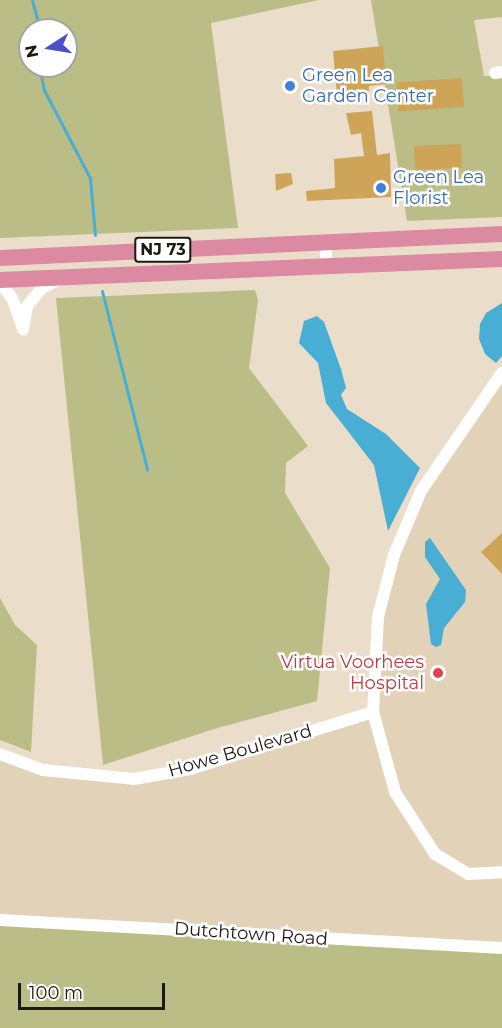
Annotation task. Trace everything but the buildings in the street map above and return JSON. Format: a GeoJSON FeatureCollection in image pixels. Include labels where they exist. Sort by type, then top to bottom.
{"type":"FeatureCollection","features":[{"type":"Feature","properties":{"kind":"highway","name":"NJ 73"},"geometry":{"type":"LineString","coordinates":[[0,258],[502,234]]}},
{"type":"Feature","properties":{"kind":"highway","name":"NJ 73"},"geometry":{"type":"LineString","coordinates":[[0,281],[502,259]]}},
{"type":"Feature","properties":{"kind":"street"},"geometry":{"type":"LineString","coordinates":[[326,243],[326,266]]}},
{"type":"Feature","properties":{"kind":"street"},"geometry":{"type":"LineString","coordinates":[[0,281],[13,300],[23,329],[27,306],[42,288],[60,279]]}},
{"type":"Feature","properties":{"kind":"street"},"geometry":{"type":"LineString","coordinates":[[502,374],[436,466],[402,535],[378,616],[373,712],[395,792],[435,854],[468,873],[502,872]]}},
{"type":"Feature","properties":{"kind":"street","name":"Howe Boulevard"},"geometry":{"type":"LineString","coordinates":[[0,754],[43,770],[134,779],[189,769],[373,712]]}},
{"type":"Feature","properties":{"kind":"street","name":"Dutchtown Road"},"geometry":{"type":"LineString","coordinates":[[0,920],[502,948]]}},
{"type":"Feature","properties":{"kind":"shaded area","name":"Virtua Voorhees Hospital"},"geometry":{"type":"Polygon","coordinates":[[[502,373],[502,948],[0,920],[0,754],[43,770],[134,779],[373,712],[375,645],[406,525],[502,373]]]}},
{"type":"Feature","properties":{"kind":"green space"},"geometry":{"type":"Polygon","coordinates":[[[0,0],[319,0],[211,23],[238,228],[0,238],[0,0]]]}},
{"type":"Feature","properties":{"kind":"green space"},"geometry":{"type":"Polygon","coordinates":[[[371,0],[502,0],[502,17],[474,20],[484,76],[502,75],[502,217],[407,221],[371,0]]]}},
{"type":"Feature","properties":{"kind":"green space"},"geometry":{"type":"Polygon","coordinates":[[[255,290],[258,300],[249,368],[308,446],[286,463],[285,493],[330,568],[317,701],[214,729],[103,765],[56,298],[255,290]]]}},
{"type":"Feature","properties":{"kind":"green space"},"geometry":{"type":"Polygon","coordinates":[[[0,598],[15,625],[37,645],[31,752],[0,740],[0,598]]]}},
{"type":"Feature","properties":{"kind":"green space"},"geometry":{"type":"Polygon","coordinates":[[[0,920],[502,948],[502,1028],[0,1028],[0,920]]]}},
{"type":"Feature","properties":{"kind":"water"},"geometry":{"type":"Polygon","coordinates":[[[502,303],[502,356],[496,363],[485,354],[479,339],[480,324],[486,313],[502,303]]]}},
{"type":"Feature","properties":{"kind":"water"},"geometry":{"type":"Polygon","coordinates":[[[317,316],[324,322],[341,369],[346,388],[341,395],[347,409],[386,434],[420,468],[388,531],[374,465],[326,403],[318,363],[299,343],[304,321],[317,316]]]}},
{"type":"Feature","properties":{"kind":"water"},"geometry":{"type":"Polygon","coordinates":[[[430,538],[466,590],[465,602],[444,628],[441,645],[436,647],[431,644],[426,604],[440,579],[425,557],[425,542],[430,538]]]}},
{"type":"Feature","properties":{"kind":"waterway"},"geometry":{"type":"LineString","coordinates":[[32,0],[37,18]]}},
{"type":"Feature","properties":{"kind":"waterway"},"geometry":{"type":"LineString","coordinates":[[42,78],[44,90],[90,178],[95,235]]}},
{"type":"Feature","properties":{"kind":"waterway"},"geometry":{"type":"LineString","coordinates":[[102,291],[147,469]]}},
{"type":"Feature","properties":{"kind":"place","name":"Green Lea Garden Center"},"geometry":{"type":"Point","coordinates":[290,86]}},
{"type":"Feature","properties":{"kind":"place","name":"Green Lea Florist"},"geometry":{"type":"Point","coordinates":[381,188]}},
{"type":"Feature","properties":{"kind":"place","name":"Virtua Voorhees Hospital"},"geometry":{"type":"Point","coordinates":[438,673]}}]}
